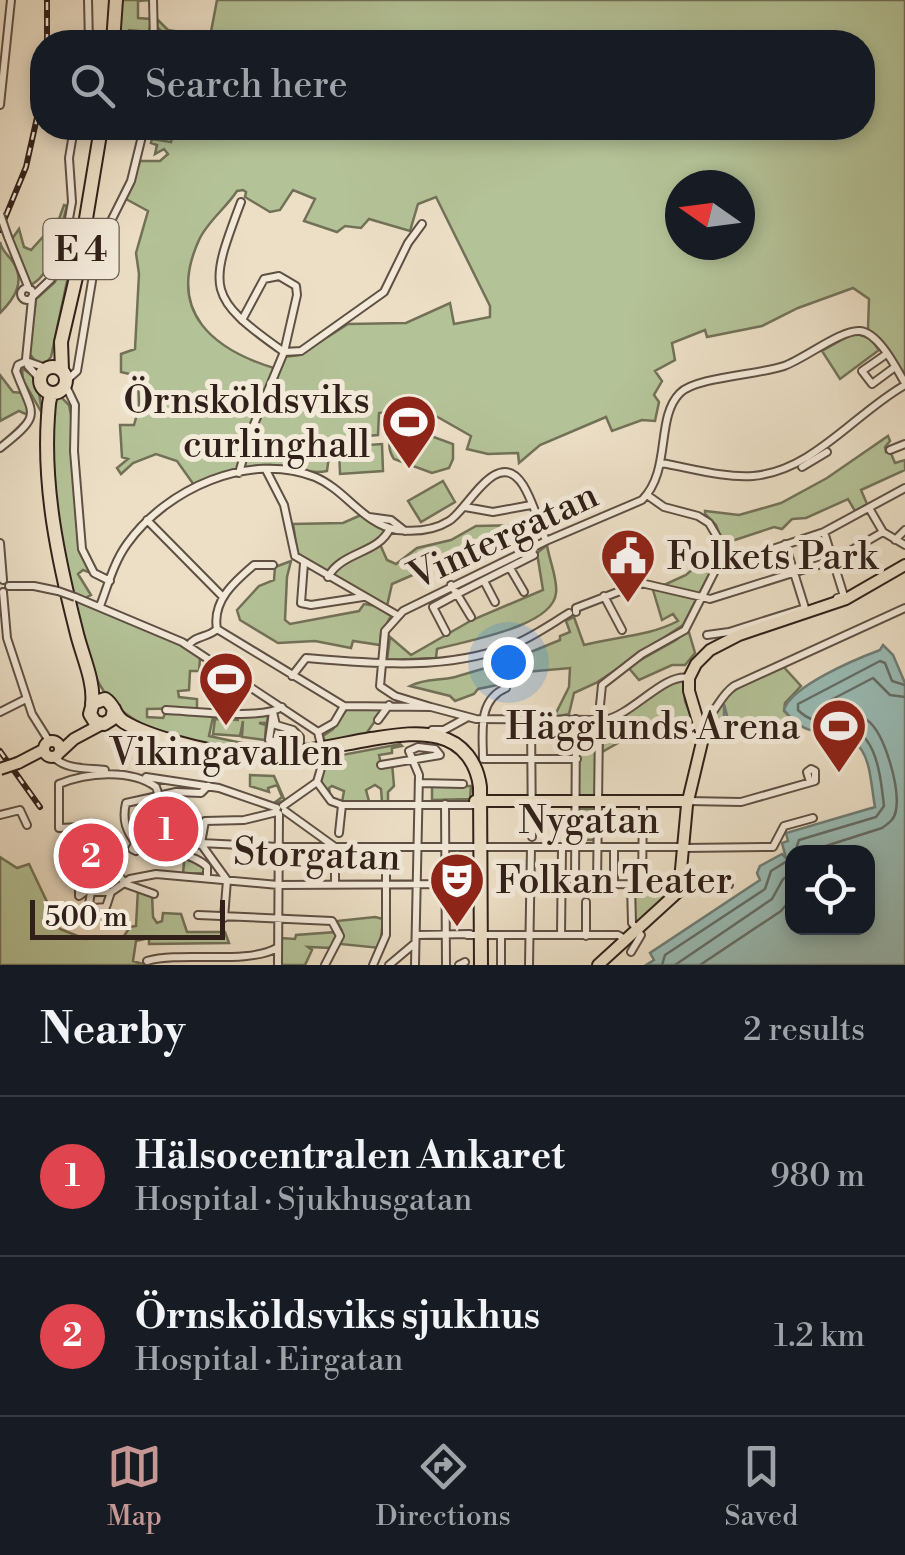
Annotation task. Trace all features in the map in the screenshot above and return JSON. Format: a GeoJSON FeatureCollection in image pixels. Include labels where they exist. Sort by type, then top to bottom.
{"type":"FeatureCollection","features":[{"type":"Feature","properties":{"kind":"highway"},"geometry":{"type":"LineString","coordinates":[[112,30],[114,0]]}},
{"type":"Feature","properties":{"kind":"highway","name":"E 4"},"geometry":{"type":"LineString","coordinates":[[91,708],[93,688],[52,520],[47,468],[55,361],[96,140]]}},
{"type":"Feature","properties":{"kind":"highway"},"geometry":{"type":"LineString","coordinates":[[86,663],[104,692],[147,730]]}},
{"type":"Feature","properties":{"kind":"highway","name":"E 4"},"geometry":{"type":"LineString","coordinates":[[86,663],[124,722],[222,752],[322,753],[394,736],[439,736],[456,744],[471,760],[480,780],[476,803],[478,937],[470,964]]}},
{"type":"Feature","properties":{"kind":"highway"},"geometry":{"type":"LineString","coordinates":[[98,700],[111,705],[112,719],[103,724],[93,720],[91,708],[98,700]]}},
{"type":"Feature","properties":{"kind":"highway","name":"E 4"},"geometry":{"type":"LineString","coordinates":[[103,724],[130,728],[207,754],[244,759],[285,752]]}},
{"type":"Feature","properties":{"kind":"main road"},"geometry":{"type":"LineString","coordinates":[[598,965],[674,898],[688,803],[703,738],[689,696],[689,678],[696,664],[710,650],[739,636],[785,616],[846,599],[905,565]]}},
{"type":"Feature","properties":{"kind":"main road"},"geometry":{"type":"LineString","coordinates":[[0,769],[81,727],[91,708]]}},
{"type":"Feature","properties":{"kind":"main road"},"geometry":{"type":"LineString","coordinates":[[57,755],[71,741],[103,724]]}},
{"type":"Feature","properties":{"kind":"main road"},"geometry":{"type":"LineString","coordinates":[[48,744],[60,746],[57,755]]}},
{"type":"Feature","properties":{"kind":"main road"},"geometry":{"type":"LineString","coordinates":[[476,803],[688,803]]}},
{"type":"Feature","properties":{"kind":"street"},"geometry":{"type":"LineString","coordinates":[[0,105],[11,0]]}},
{"type":"Feature","properties":{"kind":"street"},"geometry":{"type":"LineString","coordinates":[[88,0],[89,30]]}},
{"type":"Feature","properties":{"kind":"street"},"geometry":{"type":"LineString","coordinates":[[153,0],[154,30]]}},
{"type":"Feature","properties":{"kind":"street"},"geometry":{"type":"LineString","coordinates":[[27,292],[41,289],[54,274],[68,230],[72,140]]}},
{"type":"Feature","properties":{"kind":"street"},"geometry":{"type":"LineString","coordinates":[[56,378],[107,228],[132,181],[141,140]]}},
{"type":"Feature","properties":{"kind":"street"},"geometry":{"type":"LineString","coordinates":[[242,202],[220,260],[218,275],[226,304],[284,352],[301,351],[384,292],[422,224]]}},
{"type":"Feature","properties":{"kind":"street"},"geometry":{"type":"LineString","coordinates":[[0,214],[27,292],[27,361]]}},
{"type":"Feature","properties":{"kind":"street"},"geometry":{"type":"LineString","coordinates":[[239,473],[250,434],[284,352],[297,296],[292,283],[279,276],[264,279],[242,320]]}},
{"type":"Feature","properties":{"kind":"street","name":"Vintergatan"},"geometry":{"type":"LineString","coordinates":[[380,664],[384,635],[396,618],[427,598],[481,577],[504,561],[630,507],[647,495],[661,463],[672,406],[690,385],[786,366],[850,332],[871,335],[886,354]]}},
{"type":"Feature","properties":{"kind":"street"},"geometry":{"type":"LineString","coordinates":[[661,463],[744,476],[778,471],[816,450],[905,384],[895,368],[886,354],[862,371],[872,384],[895,368]]}},
{"type":"Feature","properties":{"kind":"street"},"geometry":{"type":"LineString","coordinates":[[27,361],[56,378],[74,413],[82,548],[94,573],[110,582]]}},
{"type":"Feature","properties":{"kind":"street"},"geometry":{"type":"LineString","coordinates":[[0,448],[24,428],[31,416],[32,402],[16,369],[27,361]]}},
{"type":"Feature","properties":{"kind":"street"},"geometry":{"type":"LineString","coordinates":[[890,450],[905,444]]}},
{"type":"Feature","properties":{"kind":"street"},"geometry":{"type":"LineString","coordinates":[[802,467],[827,452]]}},
{"type":"Feature","properties":{"kind":"street"},"geometry":{"type":"LineString","coordinates":[[265,469],[284,505],[292,551],[304,563],[396,618]]}},
{"type":"Feature","properties":{"kind":"street"},"geometry":{"type":"LineString","coordinates":[[100,606],[125,547],[155,511],[194,488],[265,469],[284,469],[316,478],[368,517],[405,531],[439,526],[466,507],[487,479],[501,473],[519,480],[546,541]]}},
{"type":"Feature","properties":{"kind":"street"},"geometry":{"type":"LineString","coordinates":[[718,566],[824,532],[905,488]]}},
{"type":"Feature","properties":{"kind":"street"},"geometry":{"type":"LineString","coordinates":[[647,495],[664,507],[695,514],[709,522],[721,546],[718,566],[682,632],[642,654],[602,686],[597,884],[729,885]]}},
{"type":"Feature","properties":{"kind":"street"},"geometry":{"type":"LineString","coordinates":[[466,507],[493,512],[531,505]]}},
{"type":"Feature","properties":{"kind":"street"},"geometry":{"type":"LineString","coordinates":[[869,508],[883,532],[905,545]]}},
{"type":"Feature","properties":{"kind":"street"},"geometry":{"type":"LineString","coordinates":[[328,578],[340,562],[382,540],[394,510]]}},
{"type":"Feature","properties":{"kind":"street"},"geometry":{"type":"LineString","coordinates":[[146,520],[223,597]]}},
{"type":"Feature","properties":{"kind":"street"},"geometry":{"type":"LineString","coordinates":[[895,540],[905,530]]}},
{"type":"Feature","properties":{"kind":"street"},"geometry":{"type":"LineString","coordinates":[[707,635],[729,632],[844,596],[824,532]]}},
{"type":"Feature","properties":{"kind":"street"},"geometry":{"type":"LineString","coordinates":[[294,672],[306,658],[380,664],[441,661],[493,652],[521,642],[576,608],[641,584],[710,599],[834,560],[883,532]]}},
{"type":"Feature","properties":{"kind":"street"},"geometry":{"type":"LineString","coordinates":[[0,542],[6,635],[26,699],[48,744]]}},
{"type":"Feature","properties":{"kind":"street"},"geometry":{"type":"LineString","coordinates":[[785,544],[805,608]]}},
{"type":"Feature","properties":{"kind":"street"},"geometry":{"type":"LineString","coordinates":[[432,607],[481,577],[534,555]]}},
{"type":"Feature","properties":{"kind":"street"},"geometry":{"type":"LineString","coordinates":[[504,561],[524,592]]}},
{"type":"Feature","properties":{"kind":"street"},"geometry":{"type":"LineString","coordinates":[[304,563],[301,603],[364,597]]}},
{"type":"Feature","properties":{"kind":"street"},"geometry":{"type":"LineString","coordinates":[[217,629],[216,615],[223,597],[252,566],[273,565]]}},
{"type":"Feature","properties":{"kind":"street"},"geometry":{"type":"LineString","coordinates":[[481,577],[495,602]]}},
{"type":"Feature","properties":{"kind":"street"},"geometry":{"type":"LineString","coordinates":[[3,586],[58,591],[188,646],[318,732],[322,753],[317,782],[280,810],[244,820],[206,820],[201,844],[227,880],[224,918]]}},
{"type":"Feature","properties":{"kind":"street"},"geometry":{"type":"LineString","coordinates":[[451,586],[471,618]]}},
{"type":"Feature","properties":{"kind":"street"},"geometry":{"type":"LineString","coordinates":[[604,596],[622,630]]}},
{"type":"Feature","properties":{"kind":"street"},"geometry":{"type":"LineString","coordinates":[[427,598],[446,632]]}},
{"type":"Feature","properties":{"kind":"street"},"geometry":{"type":"LineString","coordinates":[[686,733],[690,726],[708,718],[719,698],[734,686],[905,608]]}},
{"type":"Feature","properties":{"kind":"street"},"geometry":{"type":"LineString","coordinates":[[188,646],[194,639],[217,629]]}},
{"type":"Feature","properties":{"kind":"street"},"geometry":{"type":"LineString","coordinates":[[217,629],[294,672],[344,706],[431,707]]}},
{"type":"Feature","properties":{"kind":"street"},"geometry":{"type":"LineString","coordinates":[[380,664],[378,681],[383,690],[483,719],[599,720],[634,706],[674,678],[689,678]]}},
{"type":"Feature","properties":{"kind":"street"},"geometry":{"type":"LineString","coordinates":[[294,672],[311,670]]}},
{"type":"Feature","properties":{"kind":"street"},"geometry":{"type":"LineString","coordinates":[[506,688],[499,690],[484,709],[483,759],[577,759]]}},
{"type":"Feature","properties":{"kind":"street"},"geometry":{"type":"LineString","coordinates":[[0,712],[26,699]]}},
{"type":"Feature","properties":{"kind":"street"},"geometry":{"type":"LineString","coordinates":[[378,720],[389,705]]}},
{"type":"Feature","properties":{"kind":"street"},"geometry":{"type":"LineString","coordinates":[[318,732],[334,723],[344,706]]}},
{"type":"Feature","properties":{"kind":"street"},"geometry":{"type":"LineString","coordinates":[[166,710],[273,712],[282,707]]}},
{"type":"Feature","properties":{"kind":"street"},"geometry":{"type":"LineString","coordinates":[[273,712],[276,725],[293,730],[285,752],[268,740],[273,712]]}},
{"type":"Feature","properties":{"kind":"street"},"geometry":{"type":"LineString","coordinates":[[412,728],[444,730],[466,717]]}},
{"type":"Feature","properties":{"kind":"street"},"geometry":{"type":"LineString","coordinates":[[532,719],[532,837]]}},
{"type":"Feature","properties":{"kind":"street"},"geometry":{"type":"LineString","coordinates":[[575,884],[576,719]]}},
{"type":"Feature","properties":{"kind":"street"},"geometry":{"type":"LineString","coordinates":[[57,755],[59,763],[89,772],[208,786],[280,810],[335,847],[335,884]]}},
{"type":"Feature","properties":{"kind":"street"},"geometry":{"type":"LineString","coordinates":[[381,765],[414,761],[420,775],[415,965]]}},
{"type":"Feature","properties":{"kind":"street"},"geometry":{"type":"LineString","coordinates":[[84,835],[84,827],[59,828],[60,801],[56,790],[60,782],[89,772],[144,780],[156,787],[160,797],[159,812],[152,824],[153,836],[162,846],[203,861],[207,878]]}},
{"type":"Feature","properties":{"kind":"street"},"geometry":{"type":"LineString","coordinates":[[317,782],[331,801],[342,806],[476,803]]}},
{"type":"Feature","properties":{"kind":"street"},"geometry":{"type":"LineString","coordinates":[[688,803],[741,802],[810,782]]}},
{"type":"Feature","properties":{"kind":"street"},"geometry":{"type":"LineString","coordinates":[[419,783],[462,784]]}},
{"type":"Feature","properties":{"kind":"street"},"geometry":{"type":"LineString","coordinates":[[153,836],[137,845],[125,828],[125,804],[176,792],[201,793],[208,786]]}},
{"type":"Feature","properties":{"kind":"street"},"geometry":{"type":"LineString","coordinates":[[642,885],[643,803]]}},
{"type":"Feature","properties":{"kind":"street"},"geometry":{"type":"LineString","coordinates":[[445,804],[446,965]]}},
{"type":"Feature","properties":{"kind":"street"},"geometry":{"type":"LineString","coordinates":[[339,833],[342,806]]}},
{"type":"Feature","properties":{"kind":"street"},"geometry":{"type":"LineString","coordinates":[[0,815],[20,810],[27,825]]}},
{"type":"Feature","properties":{"kind":"street"},"geometry":{"type":"LineString","coordinates":[[276,965],[280,810]]}},
{"type":"Feature","properties":{"kind":"street"},"geometry":{"type":"LineString","coordinates":[[159,812],[163,835]]}},
{"type":"Feature","properties":{"kind":"street","name":"Nygatan"},"geometry":{"type":"LineString","coordinates":[[153,836],[201,844],[278,847],[562,847],[586,842],[598,847],[773,847],[784,826],[813,818]]}},
{"type":"Feature","properties":{"kind":"street"},"geometry":{"type":"LineString","coordinates":[[373,965],[386,935],[386,847]]}},
{"type":"Feature","properties":{"kind":"street"},"geometry":{"type":"LineString","coordinates":[[529,965],[531,847]]}},
{"type":"Feature","properties":{"kind":"street"},"geometry":{"type":"LineString","coordinates":[[560,936],[562,847]]}},
{"type":"Feature","properties":{"kind":"street"},"geometry":{"type":"LineString","coordinates":[[614,847],[614,884]]}},
{"type":"Feature","properties":{"kind":"street","name":"Storgatan"},"geometry":{"type":"LineString","coordinates":[[111,892],[124,882],[154,874],[278,885],[466,884]]}},
{"type":"Feature","properties":{"kind":"street"},"geometry":{"type":"LineString","coordinates":[[112,878],[120,877],[154,894]]}},
{"type":"Feature","properties":{"kind":"street"},"geometry":{"type":"LineString","coordinates":[[631,885],[632,923],[640,936],[631,952]]}},
{"type":"Feature","properties":{"kind":"street"},"geometry":{"type":"LineString","coordinates":[[85,891],[111,892],[108,906],[100,908],[89,904],[85,891]]}},
{"type":"Feature","properties":{"kind":"street"},"geometry":{"type":"LineString","coordinates":[[586,902],[586,936]]}},
{"type":"Feature","properties":{"kind":"street"},"geometry":{"type":"LineString","coordinates":[[198,915],[334,922],[339,939],[325,965]]}},
{"type":"Feature","properties":{"kind":"street"},"geometry":{"type":"LineString","coordinates":[[389,965],[415,939],[446,935],[618,935],[626,940]]}},
{"type":"Feature","properties":{"kind":"street"},"geometry":{"type":"LineString","coordinates":[[501,936],[501,965]]}},
{"type":"Feature","properties":{"kind":"street"},"geometry":{"type":"LineString","coordinates":[[147,961],[221,960],[269,954],[278,947]]}},
{"type":"Feature","properties":{"kind":"street"},"geometry":{"type":"LineString","coordinates":[[269,954],[276,965]]}},
{"type":"Feature","properties":{"kind":"green space"},"geometry":{"type":"Polygon","coordinates":[[[122,0],[151,0],[138,1],[138,18],[151,19],[149,30],[120,30],[122,0]]]}},
{"type":"Feature","properties":{"kind":"green space"},"geometry":{"type":"Polygon","coordinates":[[[217,0],[905,0],[905,374],[868,329],[869,299],[853,288],[762,326],[707,337],[705,330],[672,343],[675,360],[655,371],[662,381],[654,395],[659,402],[655,421],[642,420],[612,431],[606,417],[540,445],[519,463],[518,453],[488,454],[467,449],[471,436],[420,407],[379,413],[378,435],[342,438],[329,456],[327,471],[251,466],[194,485],[177,461],[156,454],[133,463],[121,474],[117,468],[128,459],[122,457],[120,425],[134,425],[139,407],[138,376],[121,372],[121,354],[135,349],[139,274],[136,253],[148,211],[126,199],[140,161],[160,161],[168,154],[164,149],[155,154],[157,145],[151,143],[875,140],[875,30],[211,30],[217,0]],[[293,190],[280,210],[270,212],[245,197],[246,192],[237,191],[202,233],[190,265],[188,288],[192,307],[202,324],[233,351],[277,369],[284,357],[299,355],[348,324],[406,323],[450,303],[454,324],[490,317],[490,306],[436,197],[418,204],[410,231],[369,219],[361,228],[345,226],[337,232],[304,221],[315,199],[293,190]]]}},
{"type":"Feature","properties":{"kind":"green space"},"geometry":{"type":"Polygon","coordinates":[[[64,205],[67,206],[50,262],[30,285],[12,239],[19,229],[24,247],[31,250],[59,219],[64,205]]]}},
{"type":"Feature","properties":{"kind":"green space"},"geometry":{"type":"Polygon","coordinates":[[[0,242],[17,269],[18,283],[14,296],[0,313],[0,242]]]}},
{"type":"Feature","properties":{"kind":"green space"},"geometry":{"type":"Polygon","coordinates":[[[69,249],[73,253],[51,357],[45,364],[36,362],[29,353],[36,299],[55,282],[69,249]]]}},
{"type":"Feature","properties":{"kind":"green space"},"geometry":{"type":"Polygon","coordinates":[[[854,333],[870,338],[879,350],[840,379],[822,351],[854,333]]]}},
{"type":"Feature","properties":{"kind":"green space"},"geometry":{"type":"Polygon","coordinates":[[[22,368],[36,378],[43,415],[23,380],[22,368]]]}},
{"type":"Feature","properties":{"kind":"green space"},"geometry":{"type":"Polygon","coordinates":[[[0,375],[13,392],[22,393],[28,415],[19,411],[0,421],[0,375]]]}},
{"type":"Feature","properties":{"kind":"green space"},"geometry":{"type":"Polygon","coordinates":[[[60,396],[69,405],[71,415],[78,542],[91,573],[83,570],[78,574],[91,595],[85,598],[70,592],[52,484],[54,398],[60,396]]]}},
{"type":"Feature","properties":{"kind":"green space"},"geometry":{"type":"Polygon","coordinates":[[[401,425],[453,444],[449,468],[432,473],[394,459],[390,441],[401,425]]]}},
{"type":"Feature","properties":{"kind":"green space"},"geometry":{"type":"Polygon","coordinates":[[[888,436],[886,452],[890,451],[895,463],[905,460],[905,470],[861,490],[867,504],[855,511],[848,499],[806,518],[792,519],[782,529],[774,527],[723,544],[716,525],[705,514],[739,515],[781,503],[827,478],[888,436]]]}},
{"type":"Feature","properties":{"kind":"green space"},"geometry":{"type":"Polygon","coordinates":[[[382,444],[383,471],[340,474],[339,447],[382,444]]]}},
{"type":"Feature","properties":{"kind":"green space"},"geometry":{"type":"Polygon","coordinates":[[[443,481],[455,502],[421,522],[408,501],[443,481]]]}},
{"type":"Feature","properties":{"kind":"green space"},"geometry":{"type":"Polygon","coordinates":[[[361,515],[386,530],[379,542],[387,560],[396,564],[417,548],[451,540],[476,526],[521,528],[392,584],[387,606],[298,556],[293,524],[343,523],[361,515]]]}},
{"type":"Feature","properties":{"kind":"green space"},"geometry":{"type":"Polygon","coordinates":[[[547,545],[556,593],[551,605],[540,615],[506,631],[437,649],[436,658],[387,660],[390,637],[411,655],[472,620],[543,590],[537,553],[547,545]]]}},
{"type":"Feature","properties":{"kind":"green space"},"geometry":{"type":"Polygon","coordinates":[[[715,550],[715,563],[683,625],[596,683],[574,693],[569,714],[554,717],[569,687],[570,668],[514,673],[512,682],[478,689],[455,701],[450,696],[410,686],[482,669],[560,640],[560,636],[570,632],[566,621],[574,617],[584,645],[678,621],[673,614],[662,620],[653,590],[686,575],[715,550]]]}},
{"type":"Feature","properties":{"kind":"green space"},"geometry":{"type":"Polygon","coordinates":[[[291,561],[285,620],[290,624],[359,611],[364,604],[377,606],[391,616],[380,645],[353,641],[351,648],[315,641],[278,643],[240,620],[237,610],[259,586],[274,580],[275,567],[291,561]]]}},
{"type":"Feature","properties":{"kind":"green space"},"geometry":{"type":"Polygon","coordinates":[[[72,599],[181,644],[200,658],[199,671],[190,671],[189,690],[178,691],[179,697],[197,699],[197,708],[147,709],[147,717],[163,718],[166,712],[268,716],[267,723],[259,723],[266,725],[265,740],[242,737],[243,721],[240,736],[213,734],[215,719],[239,720],[213,717],[209,736],[242,743],[242,749],[199,743],[157,731],[120,709],[95,675],[72,599]]]}},
{"type":"Feature","properties":{"kind":"green space"},"geometry":{"type":"Polygon","coordinates":[[[688,629],[695,653],[685,665],[672,665],[639,680],[628,667],[676,640],[688,629]]]}},
{"type":"Feature","properties":{"kind":"green space"},"geometry":{"type":"Polygon","coordinates":[[[781,664],[801,686],[785,703],[784,711],[792,719],[790,723],[796,722],[800,727],[769,740],[706,729],[727,697],[781,664]]]}},
{"type":"Feature","properties":{"kind":"green space"},"geometry":{"type":"Polygon","coordinates":[[[684,678],[685,701],[696,729],[639,731],[602,752],[603,725],[674,679],[684,678]]]}},
{"type":"Feature","properties":{"kind":"green space"},"geometry":{"type":"Polygon","coordinates":[[[384,708],[368,731],[370,734],[329,743],[324,740],[323,736],[347,709],[384,708]]]}},
{"type":"Feature","properties":{"kind":"green space"},"geometry":{"type":"Polygon","coordinates":[[[578,720],[596,724],[596,797],[578,798],[578,720]]]}},
{"type":"Feature","properties":{"kind":"green space"},"geometry":{"type":"Polygon","coordinates":[[[400,744],[392,748],[392,753],[379,755],[381,764],[392,763],[394,786],[388,792],[388,801],[382,802],[381,789],[375,785],[366,790],[369,801],[342,802],[344,791],[332,786],[330,795],[321,783],[326,758],[400,744]]]}},
{"type":"Feature","properties":{"kind":"green space"},"geometry":{"type":"Polygon","coordinates":[[[250,775],[274,776],[285,801],[274,803],[282,797],[277,785],[268,788],[269,792],[250,786],[250,775]]]}},
{"type":"Feature","properties":{"kind":"green space"},"geometry":{"type":"Polygon","coordinates":[[[432,786],[471,786],[470,799],[432,800],[432,786]]]}},
{"type":"Feature","properties":{"kind":"green space"},"geometry":{"type":"Polygon","coordinates":[[[578,809],[596,809],[596,840],[578,840],[578,809]]]}},
{"type":"Feature","properties":{"kind":"green space"},"geometry":{"type":"Polygon","coordinates":[[[164,849],[195,859],[205,873],[183,874],[184,862],[167,854],[160,861],[157,857],[164,849]]]}},
{"type":"Feature","properties":{"kind":"green space"},"geometry":{"type":"Polygon","coordinates":[[[0,857],[17,868],[29,864],[60,929],[85,939],[124,936],[130,927],[136,926],[138,889],[152,894],[157,923],[162,921],[163,913],[181,914],[187,932],[225,932],[229,943],[149,944],[149,938],[136,941],[133,961],[146,965],[0,965],[0,857]]]}},
{"type":"Feature","properties":{"kind":"green space"},"geometry":{"type":"Polygon","coordinates":[[[634,887],[675,887],[678,889],[634,925],[634,887]]]}},
{"type":"Feature","properties":{"kind":"green space"},"geometry":{"type":"Polygon","coordinates":[[[383,919],[380,948],[340,944],[342,931],[337,921],[383,919]]]}},
{"type":"Feature","properties":{"kind":"green space"},"geometry":{"type":"Polygon","coordinates":[[[337,932],[331,948],[308,947],[312,950],[305,965],[280,965],[281,938],[337,932]]]}},
{"type":"Feature","properties":{"kind":"water"},"geometry":{"type":"Polygon","coordinates":[[[883,645],[893,655],[905,683],[905,965],[646,965],[654,960],[650,953],[760,880],[760,866],[782,854],[785,935],[875,935],[875,845],[785,845],[785,854],[782,843],[788,841],[786,833],[875,807],[868,767],[859,747],[840,735],[809,730],[796,722],[777,731],[760,735],[743,732],[724,721],[724,704],[729,723],[754,732],[778,729],[793,720],[784,710],[799,692],[883,645]]]}},
{"type":"Feature","properties":{"kind":"railway"},"geometry":{"type":"LineString","coordinates":[[47,0],[47,30]]}},
{"type":"Feature","properties":{"kind":"railway"},"geometry":{"type":"LineString","coordinates":[[0,230],[26,167],[32,140]]}},
{"type":"Feature","properties":{"kind":"railway"},"geometry":{"type":"LineString","coordinates":[[0,751],[40,807]]}},
{"type":"Feature","properties":{"kind":"place","name":"Örnsköldsviks curlinghall"},"geometry":{"type":"Point","coordinates":[409,471]}},
{"type":"Feature","properties":{"kind":"place","name":"Folkets Park"},"geometry":{"type":"Point","coordinates":[628,605]}},
{"type":"Feature","properties":{"kind":"place","name":"Vikingavallen"},"geometry":{"type":"Point","coordinates":[226,728]}},
{"type":"Feature","properties":{"kind":"place","name":"Hägglunds Arena"},"geometry":{"type":"Point","coordinates":[839,775]}},
{"type":"Feature","properties":{"kind":"place","name":"Hälsocentralen Ankaret"},"geometry":{"type":"Point","coordinates":[166,829]}},
{"type":"Feature","properties":{"kind":"place","name":"Örnsköldsviks sjukhus"},"geometry":{"type":"Point","coordinates":[91,856]}},
{"type":"Feature","properties":{"kind":"place","name":"Folkan Teater"},"geometry":{"type":"Point","coordinates":[457,929]}}]}
